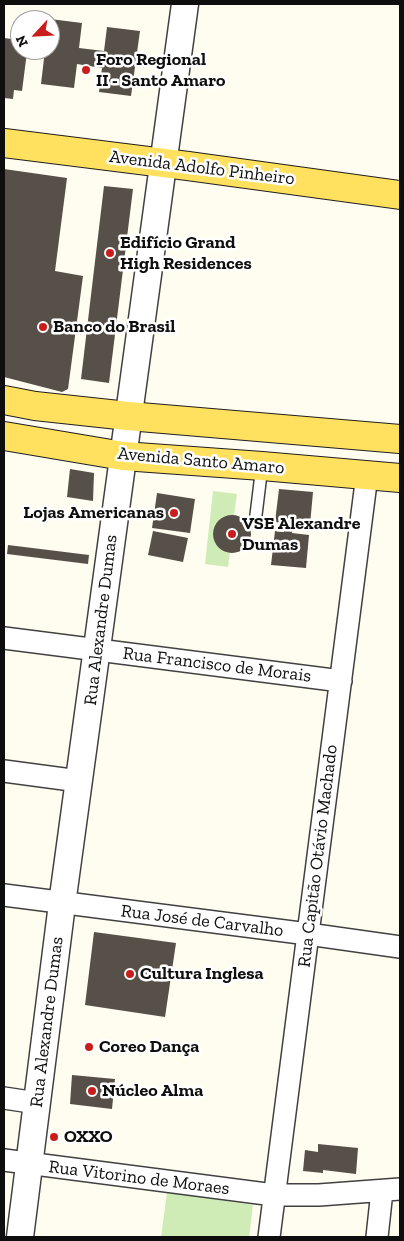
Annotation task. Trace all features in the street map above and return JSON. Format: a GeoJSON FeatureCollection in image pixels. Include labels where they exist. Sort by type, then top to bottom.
{"type":"FeatureCollection","features":[{"type":"Feature","properties":{"kind":"main road","name":"Avenida Adolfo Pinheiro"},"geometry":{"type":"LineString","coordinates":[[4,143],[400,195]]}},
{"type":"Feature","properties":{"kind":"main road"},"geometry":{"type":"LineString","coordinates":[[4,400],[35,406],[128,416],[400,439]]}},
{"type":"Feature","properties":{"kind":"main road","name":"Avenida Santo Amaro"},"geometry":{"type":"LineString","coordinates":[[4,436],[123,456],[400,478]]}},
{"type":"Feature","properties":{"kind":"street","name":"Rua Alexandre Dumas"},"geometry":{"type":"LineString","coordinates":[[20,1237],[62,904],[184,4]]}},
{"type":"Feature","properties":{"kind":"street","name":"Rua Capitão Otávio Machado"},"geometry":{"type":"LineString","coordinates":[[269,1237],[367,475]]}},
{"type":"Feature","properties":{"kind":"street","name":"Rua Francisco de Morais"},"geometry":{"type":"LineString","coordinates":[[4,638],[341,681]]}},
{"type":"Feature","properties":{"kind":"street"},"geometry":{"type":"LineString","coordinates":[[4,771],[80,781]]}},
{"type":"Feature","properties":{"kind":"street","name":"Rua José de Carvalho"},"geometry":{"type":"LineString","coordinates":[[4,896],[308,934],[400,948]]}},
{"type":"Feature","properties":{"kind":"street"},"geometry":{"type":"LineString","coordinates":[[4,1098],[37,1103]]}},
{"type":"Feature","properties":{"kind":"street","name":"Rua Vitorino de Moraes"},"geometry":{"type":"LineString","coordinates":[[4,1160],[274,1195],[312,1195],[391,1190]]}},
{"type":"Feature","properties":{"kind":"street"},"geometry":{"type":"LineString","coordinates":[[377,1237],[391,1190]]}},
{"type":"Feature","properties":{"kind":"lane"},"geometry":{"type":"LineString","coordinates":[[255,523],[262,466]]}},
{"type":"Feature","properties":{"kind":"green space"},"geometry":{"type":"Polygon","coordinates":[[[213,491],[237,494],[234,515],[219,520],[213,532],[217,544],[222,549],[230,552],[228,567],[205,564],[213,491]]]}},
{"type":"Feature","properties":{"kind":"green space"},"geometry":{"type":"Polygon","coordinates":[[[167,1192],[253,1205],[249,1237],[161,1237],[167,1192]]]}},
{"type":"Feature","properties":{"kind":"building"},"geometry":{"type":"Polygon","coordinates":[[[60,20],[82,23],[79,48],[104,51],[107,27],[140,31],[131,96],[99,92],[102,68],[77,64],[74,88],[41,84],[44,60],[60,60],[60,20]]]}},
{"type":"Feature","properties":{"kind":"building"},"geometry":{"type":"Polygon","coordinates":[[[4,38],[10,39],[10,60],[26,60],[22,91],[14,90],[13,99],[4,98],[4,38]]]}},
{"type":"Feature","properties":{"kind":"building"},"geometry":{"type":"Polygon","coordinates":[[[4,169],[67,178],[55,271],[83,276],[68,389],[62,392],[4,377],[4,169]]]}},
{"type":"Feature","properties":{"kind":"building","name":"Edifício Grand High Residences"},"geometry":{"type":"Polygon","coordinates":[[[104,186],[133,189],[109,383],[81,379],[104,186]]]}},
{"type":"Feature","properties":{"kind":"building"},"geometry":{"type":"Polygon","coordinates":[[[70,469],[94,473],[93,501],[67,497],[70,469]]]}},
{"type":"Feature","properties":{"kind":"building"},"geometry":{"type":"Polygon","coordinates":[[[279,489],[313,492],[310,525],[293,524],[292,533],[309,535],[306,568],[271,565],[275,531],[284,532],[285,523],[275,522],[279,489]]]}},
{"type":"Feature","properties":{"kind":"building","name":"Lojas Americanas"},"geometry":{"type":"Polygon","coordinates":[[[157,493],[195,499],[190,533],[152,528],[157,493]]]}},
{"type":"Feature","properties":{"kind":"building","name":"VSE Alexandre Dumas"},"geometry":{"type":"Polygon","coordinates":[[[232,515],[245,521],[251,534],[245,547],[232,553],[219,547],[213,534],[219,521],[232,515]]]}},
{"type":"Feature","properties":{"kind":"building"},"geometry":{"type":"Polygon","coordinates":[[[153,531],[188,538],[183,562],[148,555],[153,531]]]}},
{"type":"Feature","properties":{"kind":"building"},"geometry":{"type":"Polygon","coordinates":[[[8,545],[89,555],[88,564],[7,554],[8,545]]]}},
{"type":"Feature","properties":{"kind":"building","name":"Cultura Inglesa"},"geometry":{"type":"Polygon","coordinates":[[[94,932],[176,943],[165,1017],[85,1005],[94,932]]]}},
{"type":"Feature","properties":{"kind":"building","name":"Núcleo Alma"},"geometry":{"type":"Polygon","coordinates":[[[72,1075],[115,1079],[112,1109],[70,1104],[72,1075]]]}},
{"type":"Feature","properties":{"kind":"building"},"geometry":{"type":"Polygon","coordinates":[[[318,1144],[358,1148],[356,1174],[323,1170],[323,1173],[303,1171],[305,1150],[318,1152],[318,1144]]]}},
{"type":"Feature","properties":{"kind":"place","name":"Foro Regional II - Santo Amaro"},"geometry":{"type":"Point","coordinates":[86,70]}},
{"type":"Feature","properties":{"kind":"place","name":"Edifício Grand High Residences"},"geometry":{"type":"Point","coordinates":[110,253]}},
{"type":"Feature","properties":{"kind":"place","name":"Banco do Brasil"},"geometry":{"type":"Point","coordinates":[43,327]}},
{"type":"Feature","properties":{"kind":"place","name":"Lojas Americanas"},"geometry":{"type":"Point","coordinates":[174,513]}},
{"type":"Feature","properties":{"kind":"place","name":"VSE Alexandre Dumas"},"geometry":{"type":"Point","coordinates":[232,534]}},
{"type":"Feature","properties":{"kind":"place","name":"Cultura Inglesa"},"geometry":{"type":"Point","coordinates":[130,974]}},
{"type":"Feature","properties":{"kind":"place","name":"Coreo Dança"},"geometry":{"type":"Point","coordinates":[89,1047]}},
{"type":"Feature","properties":{"kind":"place","name":"Núcleo Alma"},"geometry":{"type":"Point","coordinates":[92,1091]}},
{"type":"Feature","properties":{"kind":"place","name":"OXXO"},"geometry":{"type":"Point","coordinates":[54,1137]}}]}
